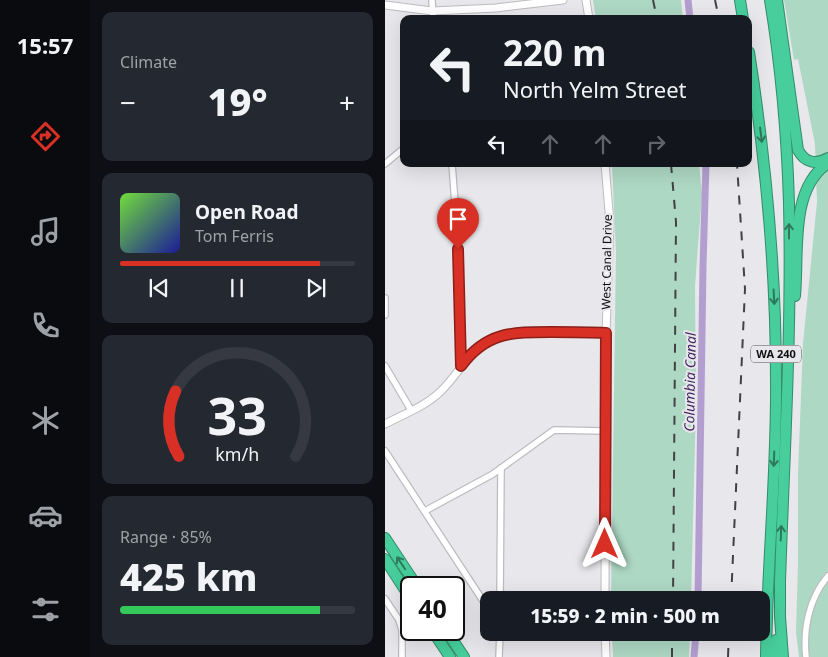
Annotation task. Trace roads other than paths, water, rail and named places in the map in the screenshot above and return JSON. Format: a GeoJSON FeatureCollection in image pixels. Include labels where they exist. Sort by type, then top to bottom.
{"type":"FeatureCollection","features":[{"type":"Feature","properties":{"kind":"highway"},"geometry":{"type":"LineString","coordinates":[[740,0],[742,15]]}},
{"type":"Feature","properties":{"kind":"highway","name":"WA 240"},"geometry":{"type":"LineString","coordinates":[[770,0],[779,56],[789,203],[788,359],[780,582],[783,657]]}},
{"type":"Feature","properties":{"kind":"highway"},"geometry":{"type":"LineString","coordinates":[[777,0],[798,150],[803,157],[812,162],[819,162],[828,158]]}},
{"type":"Feature","properties":{"kind":"highway","name":"WA 240"},"geometry":{"type":"LineString","coordinates":[[752,74],[769,211],[776,352],[776,411],[766,657]]}},
{"type":"Feature","properties":{"kind":"highway"},"geometry":{"type":"LineString","coordinates":[[788,359],[801,203],[811,180],[828,163]]}},
{"type":"Feature","properties":{"kind":"highway"},"geometry":{"type":"LineString","coordinates":[[385,538],[410,576]]}},
{"type":"Feature","properties":{"kind":"highway"},"geometry":{"type":"LineString","coordinates":[[385,559],[400,582]]}},
{"type":"Feature","properties":{"kind":"highway"},"geometry":{"type":"LineString","coordinates":[[776,657],[780,582]]}},
{"type":"Feature","properties":{"kind":"highway"},"geometry":{"type":"LineString","coordinates":[[439,641],[450,657]]}},
{"type":"Feature","properties":{"kind":"highway"},"geometry":{"type":"LineString","coordinates":[[453,641],[464,657]]}},
{"type":"Feature","properties":{"kind":"street"},"geometry":{"type":"LineString","coordinates":[[432,0],[433,15]]}},
{"type":"Feature","properties":{"kind":"street"},"geometry":{"type":"LineString","coordinates":[[385,5],[433,15],[563,0]]}},
{"type":"Feature","properties":{"kind":"street"},"geometry":{"type":"LineString","coordinates":[[586,0],[588,15]]}},
{"type":"Feature","properties":{"kind":"street"},"geometry":{"type":"LineString","coordinates":[[385,164],[400,151]]}},
{"type":"Feature","properties":{"kind":"street"},"geometry":{"type":"LineString","coordinates":[[453,167],[461,366]]}},
{"type":"Feature","properties":{"kind":"street","name":"West Canal Drive"},"geometry":{"type":"LineString","coordinates":[[605,167],[609,223],[606,333],[605,591]]}},
{"type":"Feature","properties":{"kind":"street"},"geometry":{"type":"LineString","coordinates":[[446,230],[457,230]]}},
{"type":"Feature","properties":{"kind":"street"},"geometry":{"type":"LineString","coordinates":[[385,298],[385,315]]}},
{"type":"Feature","properties":{"kind":"street"},"geometry":{"type":"LineString","coordinates":[[385,424],[428,401],[453,378],[472,352],[483,344],[502,335],[536,332],[606,333]]}},
{"type":"Feature","properties":{"kind":"street"},"geometry":{"type":"LineString","coordinates":[[385,366],[411,410]]}},
{"type":"Feature","properties":{"kind":"street"},"geometry":{"type":"LineString","coordinates":[[425,511],[501,468],[555,430],[605,431]]}},
{"type":"Feature","properties":{"kind":"street"},"geometry":{"type":"LineString","coordinates":[[385,451],[480,596]]}},
{"type":"Feature","properties":{"kind":"street"},"geometry":{"type":"LineString","coordinates":[[500,591],[501,468]]}},
{"type":"Feature","properties":{"kind":"street"},"geometry":{"type":"LineString","coordinates":[[806,657],[805,632],[808,616],[818,590],[828,576]]}},
{"type":"Feature","properties":{"kind":"street"},"geometry":{"type":"LineString","coordinates":[[385,599],[399,620],[402,657]]}},
{"type":"Feature","properties":{"kind":"street"},"geometry":{"type":"LineString","coordinates":[[499,657],[500,641]]}},
{"type":"Feature","properties":{"kind":"street"},"geometry":{"type":"LineString","coordinates":[[605,641],[606,657]]}},
{"type":"Feature","properties":{"kind":"waterway","name":"Columbia Canal"},"geometry":{"type":"LineString","coordinates":[[688,0],[690,15]]}},
{"type":"Feature","properties":{"kind":"waterway","name":"Columbia Canal"},"geometry":{"type":"LineString","coordinates":[[698,591],[706,167]]}},
{"type":"Feature","properties":{"kind":"waterway","name":"Columbia Canal"},"geometry":{"type":"LineString","coordinates":[[694,657],[695,641]]}},
{"type":"Feature","properties":{"kind":"railway"},"geometry":{"type":"LineString","coordinates":[[653,0],[656,15]]}},
{"type":"Feature","properties":{"kind":"railway"},"geometry":{"type":"LineString","coordinates":[[715,0],[718,15]]}},
{"type":"Feature","properties":{"kind":"railway"},"geometry":{"type":"LineString","coordinates":[[671,167],[676,222],[673,591]]}},
{"type":"Feature","properties":{"kind":"railway"},"geometry":{"type":"LineString","coordinates":[[731,591],[745,289],[737,167]]}},
{"type":"Feature","properties":{"kind":"railway"},"geometry":{"type":"LineString","coordinates":[[672,641],[672,657]]}},
{"type":"Feature","properties":{"kind":"railway"},"geometry":{"type":"LineString","coordinates":[[728,657],[729,641]]}}]}
